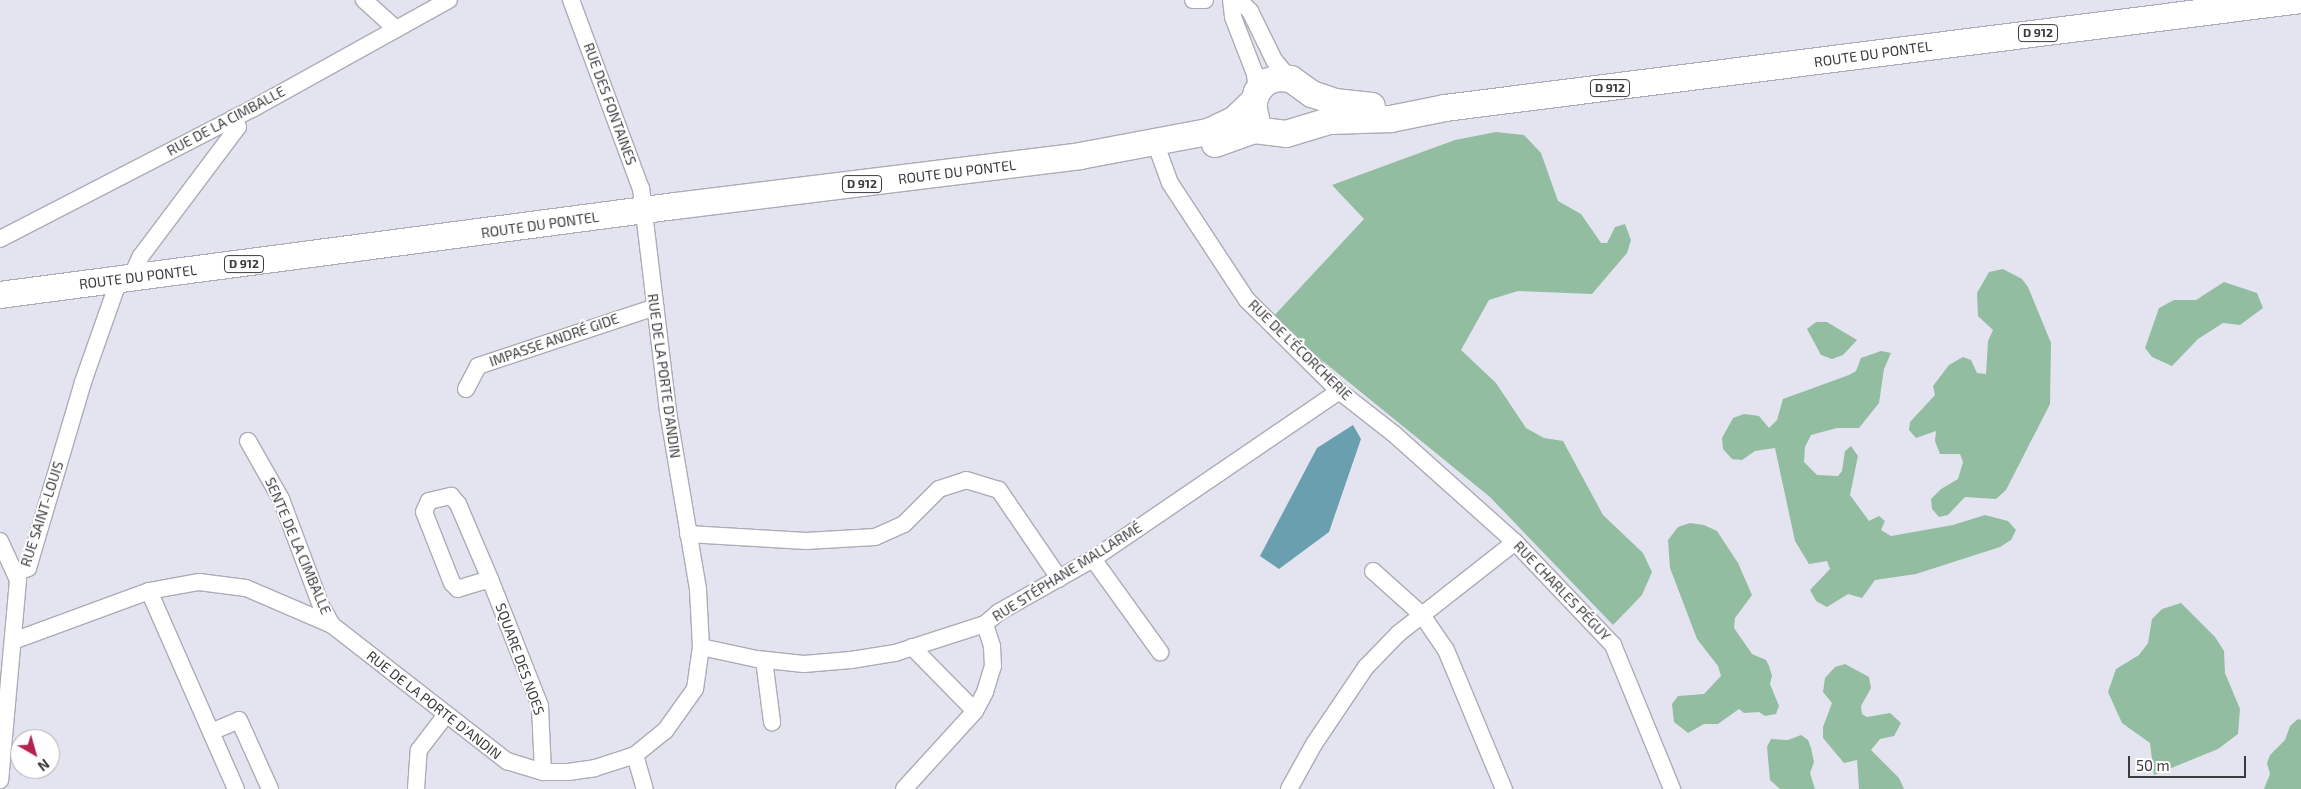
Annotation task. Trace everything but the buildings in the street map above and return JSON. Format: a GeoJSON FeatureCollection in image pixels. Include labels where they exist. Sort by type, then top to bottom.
{"type":"FeatureCollection","features":[{"type":"Feature","properties":{"kind":"main road","name":"ROUTE DU PONTEL"},"geometry":{"type":"LineString","coordinates":[[1080,156],[1159,153],[1220,142],[1254,130],[1283,132],[1329,121],[1392,119],[1445,108],[2301,0]]}},
{"type":"Feature","properties":{"kind":"main road","name":"ROUTE DU PONTEL"},"geometry":{"type":"LineString","coordinates":[[0,295],[643,210],[1080,156],[1208,132],[1234,120],[1269,80],[1297,84],[1346,104],[1445,108]]}},
{"type":"Feature","properties":{"kind":"main road"},"geometry":{"type":"LineString","coordinates":[[1255,97],[1256,118],[1283,132],[1309,115],[1310,102],[1297,84]]}},
{"type":"Feature","properties":{"kind":"street"},"geometry":{"type":"LineString","coordinates":[[364,0],[396,29]]}},
{"type":"Feature","properties":{"kind":"street","name":"RUE DE LA CIMBALLE"},"geometry":{"type":"LineString","coordinates":[[0,238],[233,118],[449,0]]}},
{"type":"Feature","properties":{"kind":"street","name":"RUE DES FONTAINES"},"geometry":{"type":"LineString","coordinates":[[571,0],[641,188],[643,210]]}},
{"type":"Feature","properties":{"kind":"street"},"geometry":{"type":"LineString","coordinates":[[1193,0],[1205,0]]}},
{"type":"Feature","properties":{"kind":"street"},"geometry":{"type":"LineString","coordinates":[[1231,0],[1232,17],[1255,74],[1255,97]]}},
{"type":"Feature","properties":{"kind":"street"},"geometry":{"type":"LineString","coordinates":[[1239,0],[1250,11],[1274,60],[1297,84]]}},
{"type":"Feature","properties":{"kind":"street"},"geometry":{"type":"LineString","coordinates":[[125,279],[238,127],[233,118]]}},
{"type":"Feature","properties":{"kind":"street","name":"RUE DE L'ÉCORCHERIE"},"geometry":{"type":"LineString","coordinates":[[1159,153],[1170,183],[1247,300],[1339,390],[1394,434]]}},
{"type":"Feature","properties":{"kind":"street","name":"RUE DE LA PORTE D'ANDIN"},"geometry":{"type":"LineString","coordinates":[[13,641],[149,591],[199,582],[246,588],[332,625],[444,716],[507,762],[543,772],[568,772],[595,768],[635,754],[665,731],[683,710],[695,689],[701,647],[698,589],[654,307],[643,210]]}},
{"type":"Feature","properties":{"kind":"street","name":"RUE SAINT-LOUIS"},"geometry":{"type":"LineString","coordinates":[[0,780],[13,641],[16,573],[28,568],[83,382],[125,279]]}},
{"type":"Feature","properties":{"kind":"street","name":"IMPASSE ANDRÉ GIDE"},"geometry":{"type":"LineString","coordinates":[[466,389],[478,366],[654,307]]}},
{"type":"Feature","properties":{"kind":"street","name":"RUE STÉPHANE MALLARMÉ"},"geometry":{"type":"LineString","coordinates":[[701,647],[764,660],[804,664],[851,660],[912,647],[985,624],[999,612],[1093,559],[1339,390]]}},
{"type":"Feature","properties":{"kind":"street","name":"RUE CHARLES PÉGUY"},"geometry":{"type":"LineString","coordinates":[[1394,434],[1515,542],[1613,645],[1672,789]]}},
{"type":"Feature","properties":{"kind":"street","name":"SENTE DE LA CIMBALLE"},"geometry":{"type":"LineString","coordinates":[[248,441],[278,493],[321,606],[332,625]]}},
{"type":"Feature","properties":{"kind":"street"},"geometry":{"type":"LineString","coordinates":[[688,534],[806,541],[875,537],[904,524],[939,489],[966,480],[999,490],[1060,578]]}},
{"type":"Feature","properties":{"kind":"street","name":"SQUARE DES NOES"},"geometry":{"type":"LineString","coordinates":[[490,579],[458,589],[452,584],[424,512],[430,502],[451,496],[458,504],[490,579],[540,706],[543,772]]}},
{"type":"Feature","properties":{"kind":"street"},"geometry":{"type":"LineString","coordinates":[[0,542],[16,573]]}},
{"type":"Feature","properties":{"kind":"street"},"geometry":{"type":"LineString","coordinates":[[1284,789],[1366,667],[1399,633],[1515,542]]}},
{"type":"Feature","properties":{"kind":"street"},"geometry":{"type":"LineString","coordinates":[[1093,559],[1160,652]]}},
{"type":"Feature","properties":{"kind":"street"},"geometry":{"type":"LineString","coordinates":[[1373,571],[1422,614],[1446,650],[1504,789]]}},
{"type":"Feature","properties":{"kind":"street"},"geometry":{"type":"LineString","coordinates":[[149,591],[236,789]]}},
{"type":"Feature","properties":{"kind":"street"},"geometry":{"type":"LineString","coordinates":[[904,789],[975,711],[993,666],[992,646],[985,624]]}},
{"type":"Feature","properties":{"kind":"street"},"geometry":{"type":"LineString","coordinates":[[912,647],[975,711]]}},
{"type":"Feature","properties":{"kind":"street"},"geometry":{"type":"LineString","coordinates":[[764,660],[772,722]]}},
{"type":"Feature","properties":{"kind":"street"},"geometry":{"type":"LineString","coordinates":[[416,789],[420,750],[444,716]]}},
{"type":"Feature","properties":{"kind":"street"},"geometry":{"type":"LineString","coordinates":[[211,732],[239,720],[270,789]]}},
{"type":"Feature","properties":{"kind":"street"},"geometry":{"type":"LineString","coordinates":[[635,754],[645,789]]}},
{"type":"Feature","properties":{"kind":"green space"},"geometry":{"type":"Polygon","coordinates":[[[1496,132],[1524,135],[1541,153],[1558,201],[1581,214],[1601,243],[1607,243],[1615,227],[1625,224],[1631,240],[1627,253],[1592,294],[1518,291],[1489,300],[1461,350],[1496,383],[1526,428],[1544,438],[1563,441],[1603,515],[1643,553],[1652,572],[1642,595],[1613,625],[1490,497],[1271,319],[1364,219],[1332,185],[1455,140],[1496,132]]]}},
{"type":"Feature","properties":{"kind":"green space"},"geometry":{"type":"Polygon","coordinates":[[[2003,269],[2022,279],[2028,287],[2051,343],[2050,404],[2006,490],[1996,499],[1965,497],[1948,515],[1939,517],[1932,509],[1931,499],[1941,489],[1958,479],[1963,462],[1960,454],[1940,454],[1935,441],[1936,431],[1916,438],[1909,430],[1910,422],[1935,395],[1933,386],[1949,365],[1963,357],[1971,360],[1977,373],[1986,374],[1988,341],[1993,330],[1978,316],[1977,293],[1989,272],[2003,269]]]}},
{"type":"Feature","properties":{"kind":"green space"},"geometry":{"type":"Polygon","coordinates":[[[2224,282],[2257,293],[2263,308],[2240,325],[2223,323],[2198,339],[2172,366],[2152,357],[2145,348],[2159,308],[2174,300],[2196,300],[2224,282]]]}},
{"type":"Feature","properties":{"kind":"green space"},"geometry":{"type":"Polygon","coordinates":[[[1816,322],[1827,322],[1857,340],[1843,355],[1832,359],[1821,355],[1807,329],[1816,322]]]}},
{"type":"Feature","properties":{"kind":"green space"},"geometry":{"type":"Polygon","coordinates":[[[1881,351],[1891,353],[1884,369],[1879,403],[1859,428],[1837,428],[1811,435],[1805,447],[1804,462],[1817,475],[1838,476],[1842,471],[1845,451],[1851,446],[1858,456],[1850,495],[1869,521],[1879,516],[1885,521],[1881,530],[1891,536],[1953,525],[1985,515],[2008,521],[2016,530],[2011,540],[2000,547],[1916,574],[1875,580],[1862,598],[1848,594],[1827,607],[1816,601],[1810,590],[1830,569],[1827,561],[1809,564],[1795,541],[1775,448],[1755,451],[1742,460],[1732,459],[1723,449],[1722,438],[1733,418],[1744,414],[1759,416],[1769,428],[1777,420],[1783,399],[1849,375],[1856,371],[1861,358],[1881,351]]]}},
{"type":"Feature","properties":{"kind":"green space"},"geometry":{"type":"Polygon","coordinates":[[[1690,523],[1704,525],[1717,531],[1738,563],[1752,595],[1735,618],[1734,628],[1752,654],[1766,660],[1772,676],[1770,684],[1779,706],[1776,714],[1765,716],[1759,712],[1744,713],[1739,709],[1718,724],[1704,724],[1688,733],[1674,722],[1672,704],[1678,696],[1704,694],[1721,676],[1718,666],[1697,639],[1670,568],[1668,540],[1678,527],[1690,523]]]}},
{"type":"Feature","properties":{"kind":"green space"},"geometry":{"type":"Polygon","coordinates":[[[2181,603],[2215,637],[2224,651],[2225,673],[2240,709],[2238,734],[2218,749],[2154,775],[2150,743],[2122,723],[2108,692],[2116,669],[2139,655],[2148,643],[2152,619],[2162,609],[2181,603]]]}},
{"type":"Feature","properties":{"kind":"green space"},"geometry":{"type":"Polygon","coordinates":[[[1845,664],[1869,677],[1871,688],[1861,706],[1862,714],[1867,717],[1890,713],[1901,723],[1894,736],[1880,739],[1871,750],[1899,778],[1904,789],[1859,789],[1857,760],[1844,763],[1823,738],[1823,727],[1832,703],[1823,692],[1825,678],[1835,667],[1845,664]]]}},
{"type":"Feature","properties":{"kind":"green space"},"geometry":{"type":"Polygon","coordinates":[[[2298,719],[2301,720],[2301,789],[2264,789],[2270,774],[2267,763],[2270,755],[2285,740],[2290,726],[2298,719]]]}},
{"type":"Feature","properties":{"kind":"green space"},"geometry":{"type":"Polygon","coordinates":[[[1801,735],[1808,740],[1811,748],[1814,762],[1810,773],[1815,789],[1780,789],[1770,780],[1767,747],[1771,739],[1788,740],[1801,735]]]}},
{"type":"Feature","properties":{"kind":"water"},"geometry":{"type":"Polygon","coordinates":[[[1353,425],[1361,439],[1329,532],[1279,569],[1260,556],[1317,448],[1353,425]]]}}]}
